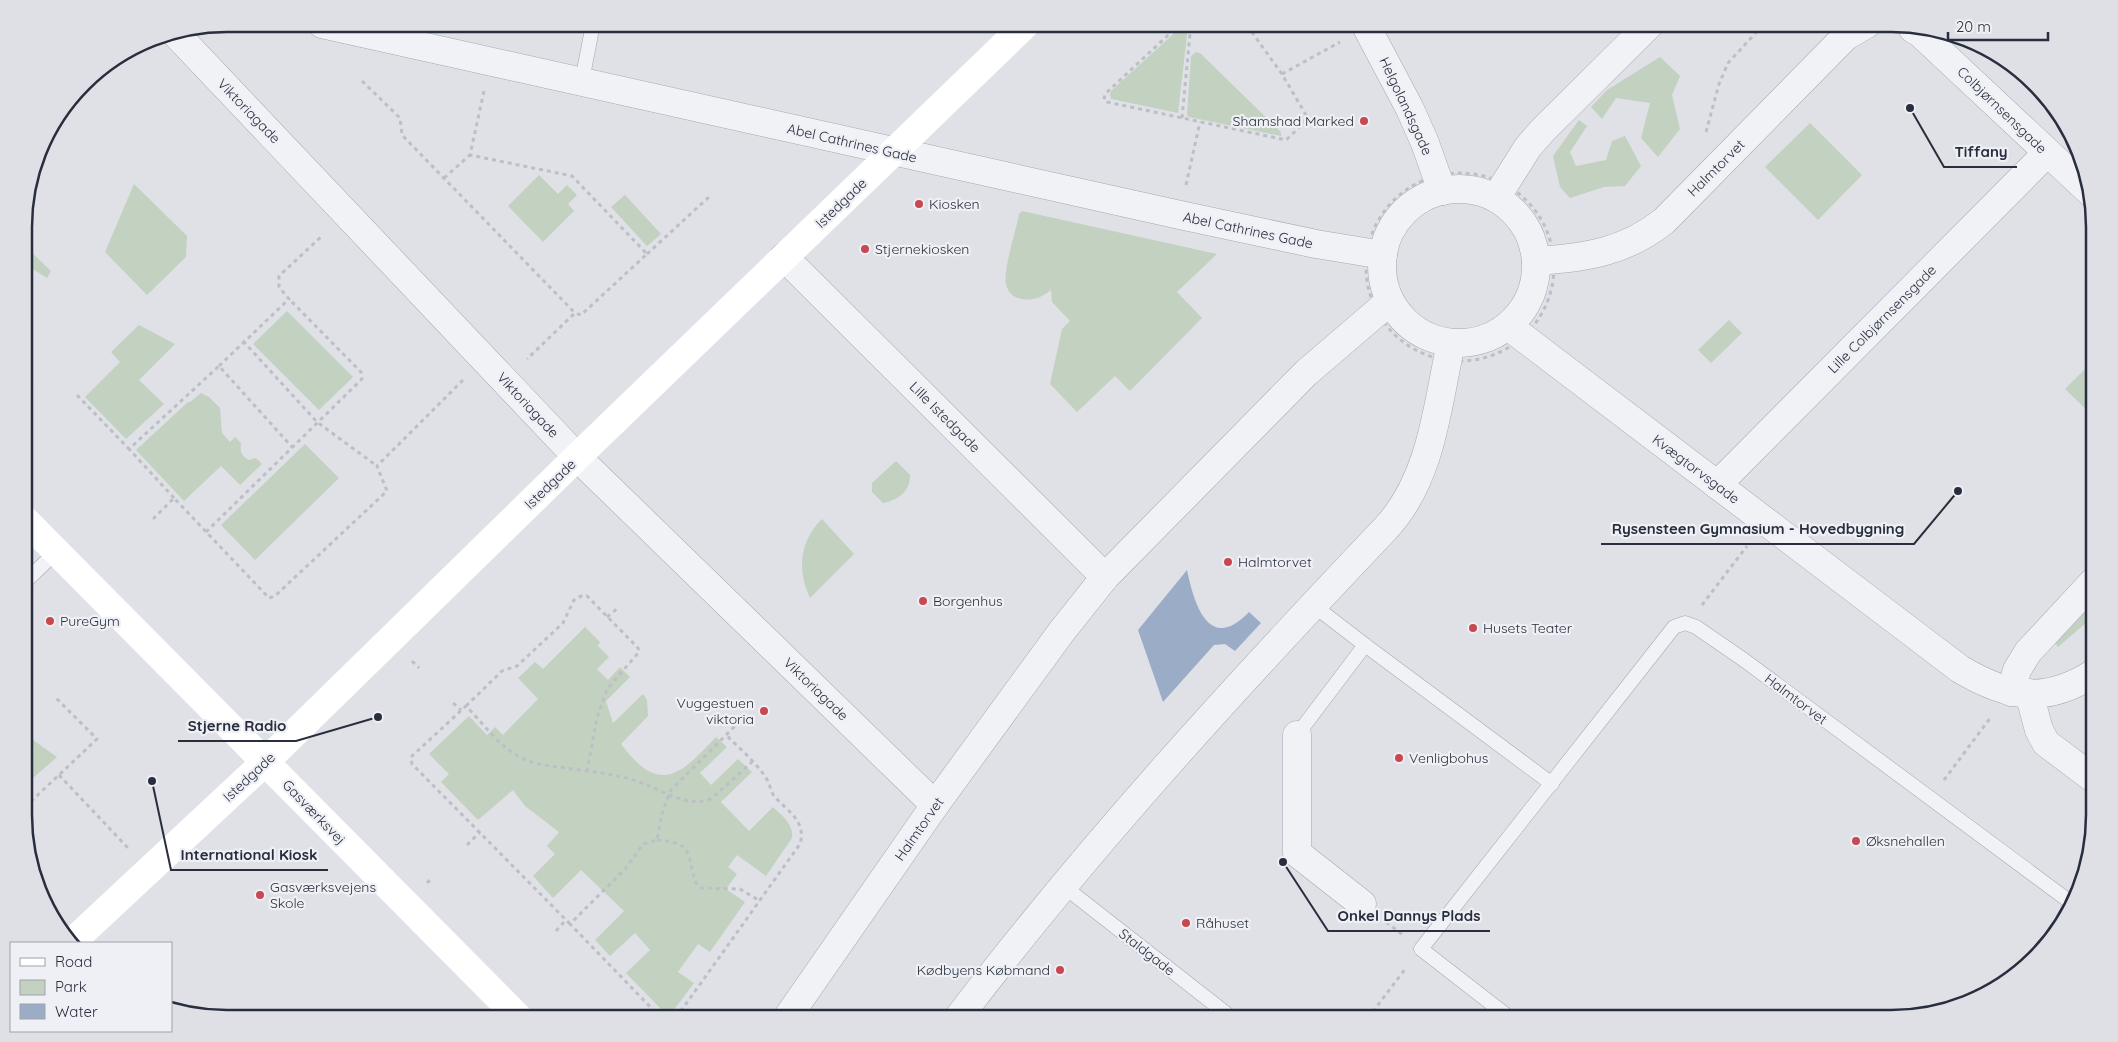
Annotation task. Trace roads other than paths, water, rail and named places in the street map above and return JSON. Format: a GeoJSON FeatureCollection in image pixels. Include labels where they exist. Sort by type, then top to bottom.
{"type":"FeatureCollection","features":[{"type":"Feature","properties":{"kind":"street","name":"Abel Cathrines Gade"},"geometry":{"type":"LineString","coordinates":[[358,32],[1180,215],[1374,254]]}},
{"type":"Feature","properties":{"kind":"street","name":"Istedgade"},"geometry":{"type":"LineString","coordinates":[[77,938],[265,762],[577,457],[1018,32]]}},
{"type":"Feature","properties":{"kind":"street","name":"Helgolandsgade"},"geometry":{"type":"LineString","coordinates":[[1369,32],[1410,109],[1440,183]]}},
{"type":"Feature","properties":{"kind":"street"},"geometry":{"type":"LineString","coordinates":[[1500,190],[1528,147],[1543,130],[1642,32]]}},
{"type":"Feature","properties":{"kind":"street","name":"Halmtorvet"},"geometry":{"type":"LineString","coordinates":[[1536,261],[1606,252],[1639,239],[1652,231],[1846,36],[1853,32]]}},
{"type":"Feature","properties":{"kind":"street","name":"Colbjørnsensgade"},"geometry":{"type":"LineString","coordinates":[[1922,35],[2080,183]]}},
{"type":"Feature","properties":{"kind":"street","name":"Viktoriagade"},"geometry":{"type":"LineString","coordinates":[[180,38],[577,457],[935,805]]}},
{"type":"Feature","properties":{"kind":"street","name":"Lille Colbjørnsensgade"},"geometry":{"type":"LineString","coordinates":[[1718,485],[2047,153]]}},
{"type":"Feature","properties":{"kind":"street"},"geometry":{"type":"LineString","coordinates":[[1449,351],[1438,341],[1414,329],[1384,306],[1383,278],[1374,254],[1386,240],[1402,213],[1428,195],[1440,183],[1470,190],[1500,190]]}},
{"type":"Feature","properties":{"kind":"street"},"geometry":{"type":"LineString","coordinates":[[1449,351],[1465,344],[1495,336],[1518,317],[1532,294],[1536,280],[1534,247],[1524,225],[1500,190]]}},
{"type":"Feature","properties":{"kind":"street","name":"Lille Istedgade"},"geometry":{"type":"LineString","coordinates":[[784,257],[1105,577]]}},
{"type":"Feature","properties":{"kind":"street","name":"Halmtorvet"},"geometry":{"type":"LineString","coordinates":[[793,1010],[935,805],[1062,632],[1105,577],[1306,374],[1384,306]]}},
{"type":"Feature","properties":{"kind":"street","name":"Kvægtorvsgade"},"geometry":{"type":"LineString","coordinates":[[1508,326],[1960,669],[1982,682],[2020,693]]}},
{"type":"Feature","properties":{"kind":"street"},"geometry":{"type":"LineString","coordinates":[[964,1010],[1062,885],[1216,710],[1396,518],[1413,491],[1428,451],[1449,351]]}},
{"type":"Feature","properties":{"kind":"street","name":"Gasværksvej"},"geometry":{"type":"LineString","coordinates":[[32,527],[511,1010]]}},
{"type":"Feature","properties":{"kind":"street"},"geometry":{"type":"LineString","coordinates":[[2086,590],[2022,660],[2020,693],[2046,742],[2086,773]]}},
{"type":"Feature","properties":{"kind":"street"},"geometry":{"type":"LineString","coordinates":[[2020,693],[2048,693],[2065,689],[2086,677]]}},
{"type":"Feature","properties":{"kind":"street"},"geometry":{"type":"LineString","coordinates":[[1297,735],[1297,853],[1362,904]]}},
{"type":"Feature","properties":{"kind":"lane"},"geometry":{"type":"LineString","coordinates":[[582,81],[591,32]]}},
{"type":"Feature","properties":{"kind":"lane"},"geometry":{"type":"LineString","coordinates":[[32,575],[56,552]]}},
{"type":"Feature","properties":{"kind":"lane"},"geometry":{"type":"LineString","coordinates":[[1313,605],[1552,784],[1421,949],[1500,1010]]}},
{"type":"Feature","properties":{"kind":"lane","name":"Halmtorvet"},"geometry":{"type":"LineString","coordinates":[[1552,784],[1674,627],[1685,623],[1696,626],[2066,899]]}},
{"type":"Feature","properties":{"kind":"lane"},"geometry":{"type":"LineString","coordinates":[[1297,735],[1365,645]]}},
{"type":"Feature","properties":{"kind":"lane","name":"Staldgade"},"geometry":{"type":"LineString","coordinates":[[1062,885],[1222,1010]]}},
{"type":"Feature","properties":{"kind":"water"},"geometry":{"type":"Polygon","coordinates":[[[1187,570],[1199,609],[1206,620],[1214,626],[1223,628],[1235,624],[1249,612],[1261,623],[1235,651],[1225,644],[1214,645],[1163,702],[1138,630],[1187,570]]]}},
{"type":"Feature","properties":{"kind":"place","name":"Tiffany"},"geometry":{"type":"Point","coordinates":[1910,108]}},
{"type":"Feature","properties":{"kind":"place","name":"Shamshad Marked"},"geometry":{"type":"Point","coordinates":[1364,121]}},
{"type":"Feature","properties":{"kind":"place","name":"Kiosken"},"geometry":{"type":"Point","coordinates":[919,204]}},
{"type":"Feature","properties":{"kind":"place","name":"Stjernekiosken"},"geometry":{"type":"Point","coordinates":[865,249]}},
{"type":"Feature","properties":{"kind":"place","name":"Rysensteen Gymnasium - Hovedbygning"},"geometry":{"type":"Point","coordinates":[1958,491]}},
{"type":"Feature","properties":{"kind":"place","name":"Halmtorvet"},"geometry":{"type":"Point","coordinates":[1228,562]}},
{"type":"Feature","properties":{"kind":"place","name":"Borgenhus"},"geometry":{"type":"Point","coordinates":[923,601]}},
{"type":"Feature","properties":{"kind":"place","name":"PureGym"},"geometry":{"type":"Point","coordinates":[50,621]}},
{"type":"Feature","properties":{"kind":"place","name":"Husets Teater"},"geometry":{"type":"Point","coordinates":[1473,628]}},
{"type":"Feature","properties":{"kind":"place","name":"Vuggestuen viktoria"},"geometry":{"type":"Point","coordinates":[764,711]}},
{"type":"Feature","properties":{"kind":"place","name":"Stjerne Radio"},"geometry":{"type":"Point","coordinates":[378,717]}},
{"type":"Feature","properties":{"kind":"place","name":"Venligbohus"},"geometry":{"type":"Point","coordinates":[1399,758]}},
{"type":"Feature","properties":{"kind":"place","name":"International Kiosk"},"geometry":{"type":"Point","coordinates":[152,781]}},
{"type":"Feature","properties":{"kind":"place","name":"Øksnehallen"},"geometry":{"type":"Point","coordinates":[1856,841]}},
{"type":"Feature","properties":{"kind":"place","name":"Onkel Dannys Plads"},"geometry":{"type":"Point","coordinates":[1283,862]}},
{"type":"Feature","properties":{"kind":"place","name":"Gasværksvejens Skole"},"geometry":{"type":"Point","coordinates":[260,895]}},
{"type":"Feature","properties":{"kind":"place","name":"Råhuset"},"geometry":{"type":"Point","coordinates":[1186,923]}},
{"type":"Feature","properties":{"kind":"place","name":"Kødbyens Købmand"},"geometry":{"type":"Point","coordinates":[1060,970]}}]}
